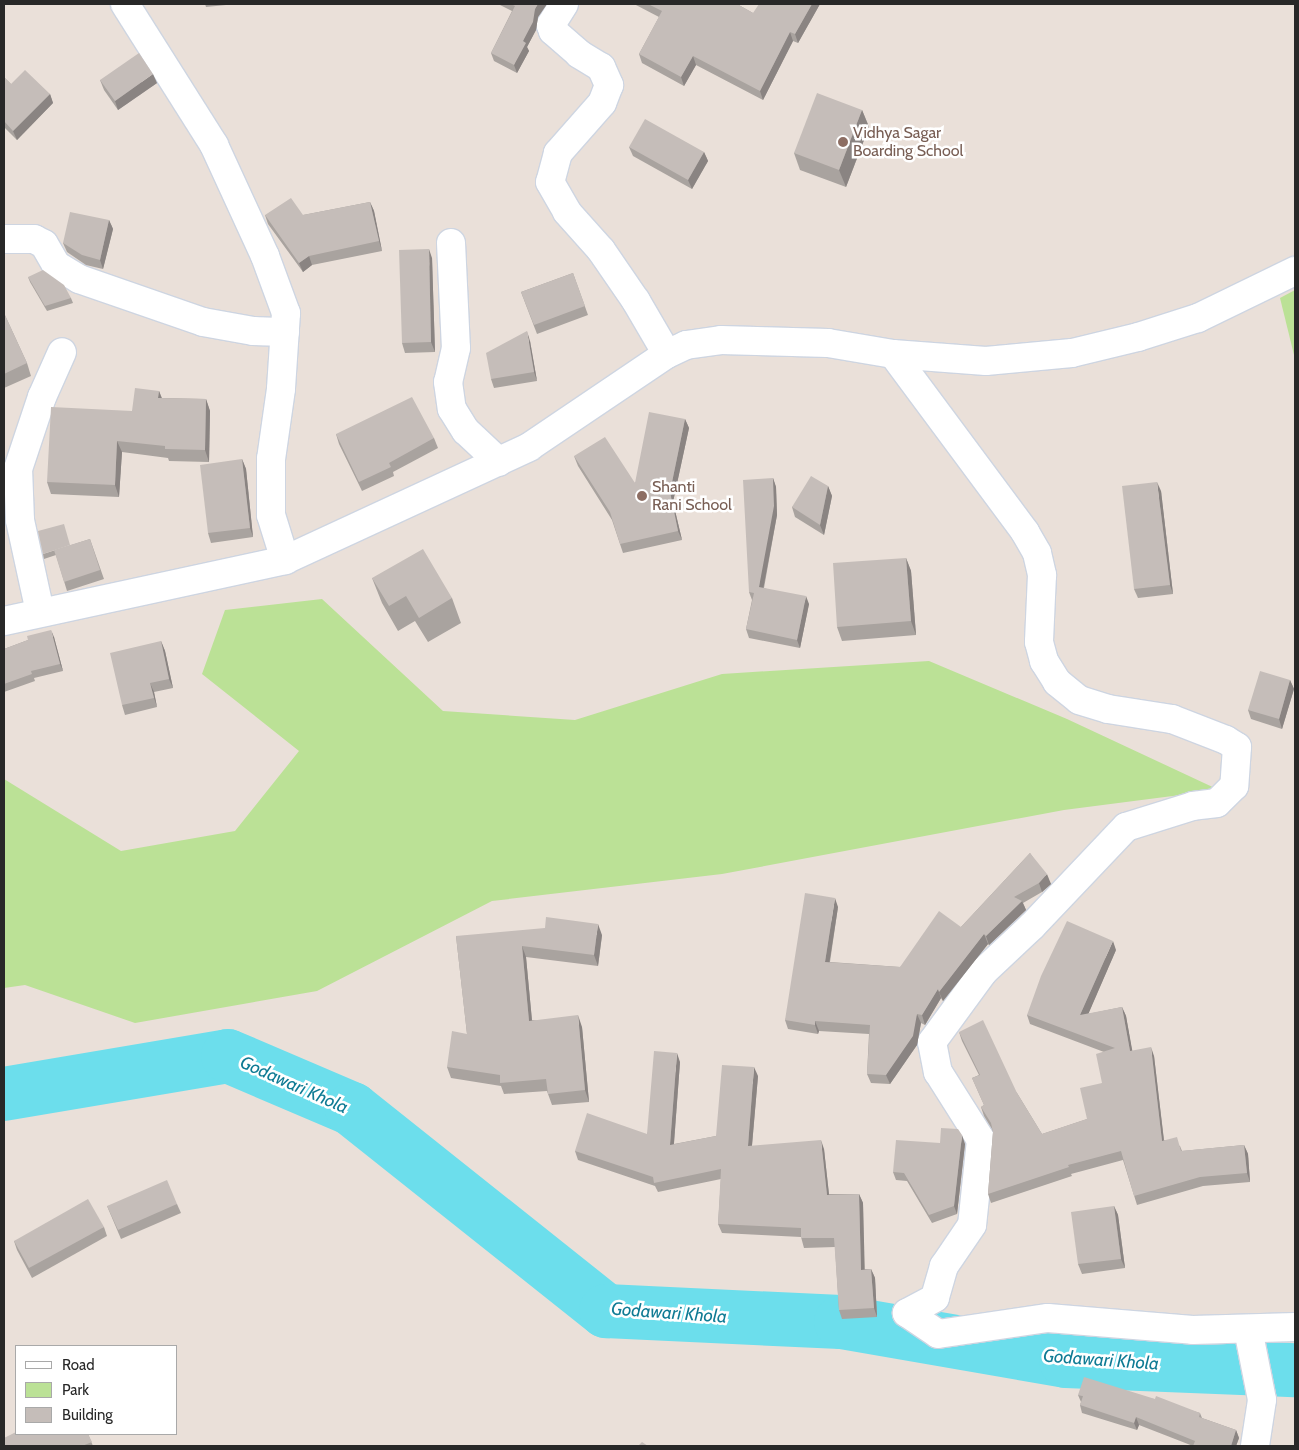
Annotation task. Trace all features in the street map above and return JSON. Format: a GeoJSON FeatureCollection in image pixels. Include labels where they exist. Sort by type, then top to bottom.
{"type":"FeatureCollection","features":[{"type":"Feature","properties":{"kind":"street"},"geometry":{"type":"LineString","coordinates":[[125,4],[214,145],[265,256],[286,313],[281,389],[271,459],[271,515],[284,560]]}},
{"type":"Feature","properties":{"kind":"street"},"geometry":{"type":"LineString","coordinates":[[564,4],[551,25],[553,31],[579,54],[601,67],[609,85],[602,103],[558,154],[550,182],[567,212],[601,250],[636,301],[667,354]]}},
{"type":"Feature","properties":{"kind":"street"},"geometry":{"type":"LineString","coordinates":[[4,239],[34,239],[44,244],[56,265],[74,277],[203,322],[253,331],[285,332]]}},
{"type":"Feature","properties":{"kind":"street"},"geometry":{"type":"LineString","coordinates":[[451,243],[456,348],[448,382],[452,409],[466,431],[499,462]]}},
{"type":"Feature","properties":{"kind":"street"},"geometry":{"type":"LineString","coordinates":[[4,621],[284,560],[530,447],[667,354],[686,345],[721,340],[828,343],[893,354],[986,361],[1072,354],[1138,337],[1198,318],[1295,271]]}},
{"type":"Feature","properties":{"kind":"street"},"geometry":{"type":"LineString","coordinates":[[40,612],[20,520],[18,469],[42,397],[62,352]]}},
{"type":"Feature","properties":{"kind":"street"},"geometry":{"type":"LineString","coordinates":[[893,354],[1025,532],[1037,553],[1042,575],[1039,642],[1044,661],[1058,682],[1079,700],[1108,709],[1172,719],[1226,740],[1237,747],[1234,786],[1217,803],[1193,806],[1126,827],[1032,926],[984,971],[932,1042],[938,1072],[982,1140],[972,1225],[944,1266],[935,1298],[906,1313],[938,1334],[1048,1318],[1194,1330],[1248,1330],[1295,1327]]}},
{"type":"Feature","properties":{"kind":"street"},"geometry":{"type":"LineString","coordinates":[[1248,1330],[1262,1400],[1254,1446]]}},
{"type":"Feature","properties":{"kind":"green space"},"geometry":{"type":"Polygon","coordinates":[[[1295,290],[1295,359],[1280,298],[1295,290]]]}},
{"type":"Feature","properties":{"kind":"green space"},"geometry":{"type":"Polygon","coordinates":[[[322,599],[443,711],[575,720],[722,674],[929,661],[1067,719],[1219,790],[1064,810],[722,874],[492,901],[317,991],[135,1023],[25,985],[4,988],[4,779],[121,851],[235,831],[299,751],[202,674],[225,610],[322,599]]]}},
{"type":"Feature","properties":{"kind":"building"},"geometry":{"type":"Polygon","coordinates":[[[511,4],[538,4],[535,9],[533,22],[523,41],[526,43],[514,65],[491,53],[515,6],[511,4]]]}},
{"type":"Feature","properties":{"kind":"building"},"geometry":{"type":"Polygon","coordinates":[[[648,4],[737,4],[753,13],[759,4],[812,4],[795,34],[790,32],[760,91],[693,56],[681,77],[639,54],[662,11],[648,4]]]}},
{"type":"Feature","properties":{"kind":"building"},"geometry":{"type":"Polygon","coordinates":[[[139,53],[153,74],[115,101],[100,80],[139,53]]]}},
{"type":"Feature","properties":{"kind":"building"},"geometry":{"type":"Polygon","coordinates":[[[25,70],[50,94],[13,131],[4,121],[4,77],[11,84],[25,70]]]}},
{"type":"Feature","properties":{"kind":"building"},"geometry":{"type":"Polygon","coordinates":[[[817,93],[862,110],[839,170],[794,153],[817,93]]]}},
{"type":"Feature","properties":{"kind":"building"},"geometry":{"type":"Polygon","coordinates":[[[645,119],[704,152],[688,180],[629,147],[645,119]]]}},
{"type":"Feature","properties":{"kind":"building"},"geometry":{"type":"Polygon","coordinates":[[[291,198],[303,215],[370,202],[379,241],[309,256],[299,263],[265,215],[291,198]]]}},
{"type":"Feature","properties":{"kind":"building"},"geometry":{"type":"Polygon","coordinates":[[[70,212],[109,220],[100,260],[82,255],[63,243],[70,212]]]}},
{"type":"Feature","properties":{"kind":"building"},"geometry":{"type":"Polygon","coordinates":[[[429,249],[431,342],[402,343],[399,250],[429,249]]]}},
{"type":"Feature","properties":{"kind":"building"},"geometry":{"type":"Polygon","coordinates":[[[43,270],[64,285],[71,298],[45,306],[28,277],[43,270]]]}},
{"type":"Feature","properties":{"kind":"building"},"geometry":{"type":"Polygon","coordinates":[[[573,273],[585,306],[534,325],[521,292],[573,273]]]}},
{"type":"Feature","properties":{"kind":"building"},"geometry":{"type":"Polygon","coordinates":[[[4,313],[27,363],[4,374],[4,313]]]}},
{"type":"Feature","properties":{"kind":"building"},"geometry":{"type":"Polygon","coordinates":[[[527,331],[534,372],[491,379],[486,353],[527,331]]]}},
{"type":"Feature","properties":{"kind":"building"},"geometry":{"type":"Polygon","coordinates":[[[135,388],[159,391],[158,398],[206,399],[205,450],[165,449],[165,446],[117,441],[115,485],[47,482],[51,407],[132,411],[135,388]]]}},
{"type":"Feature","properties":{"kind":"building"},"geometry":{"type":"Polygon","coordinates":[[[412,397],[434,438],[389,463],[391,467],[359,482],[336,434],[412,397]]]}},
{"type":"Feature","properties":{"kind":"building"},"geometry":{"type":"Polygon","coordinates":[[[649,412],[685,419],[670,492],[678,531],[620,544],[610,512],[574,456],[605,437],[635,483],[649,412]]]}},
{"type":"Feature","properties":{"kind":"building"},"geometry":{"type":"Polygon","coordinates":[[[242,459],[250,528],[208,533],[200,465],[242,459]]]}},
{"type":"Feature","properties":{"kind":"building"},"geometry":{"type":"Polygon","coordinates":[[[811,476],[828,486],[820,525],[792,507],[811,476]]]}},
{"type":"Feature","properties":{"kind":"building"},"geometry":{"type":"Polygon","coordinates":[[[773,478],[774,506],[759,587],[806,596],[797,640],[746,629],[754,593],[749,592],[743,480],[773,478]]]}},
{"type":"Feature","properties":{"kind":"building"},"geometry":{"type":"Polygon","coordinates":[[[1157,482],[1170,585],[1134,589],[1122,486],[1157,482]]]}},
{"type":"Feature","properties":{"kind":"building"},"geometry":{"type":"Polygon","coordinates":[[[64,524],[70,545],[43,554],[38,531],[64,524]]]}},
{"type":"Feature","properties":{"kind":"building"},"geometry":{"type":"Polygon","coordinates":[[[90,539],[100,570],[64,582],[54,550],[90,539]]]}},
{"type":"Feature","properties":{"kind":"building"},"geometry":{"type":"Polygon","coordinates":[[[423,549],[452,598],[419,618],[406,596],[389,606],[372,578],[423,549]]]}},
{"type":"Feature","properties":{"kind":"building"},"geometry":{"type":"Polygon","coordinates":[[[906,558],[911,621],[837,627],[833,563],[906,558]]]}},
{"type":"Feature","properties":{"kind":"building"},"geometry":{"type":"Polygon","coordinates":[[[51,630],[60,664],[31,671],[32,674],[4,684],[4,649],[28,640],[27,636],[51,630]]]}},
{"type":"Feature","properties":{"kind":"building"},"geometry":{"type":"Polygon","coordinates":[[[161,641],[169,679],[150,683],[154,698],[122,705],[110,653],[161,641]]]}},
{"type":"Feature","properties":{"kind":"building"},"geometry":{"type":"Polygon","coordinates":[[[1260,671],[1290,680],[1279,719],[1248,710],[1260,671]]]}},
{"type":"Feature","properties":{"kind":"building"},"geometry":{"type":"Polygon","coordinates":[[[1030,853],[1047,874],[1039,883],[1014,897],[1022,901],[986,936],[984,934],[939,992],[938,989],[922,1015],[917,1014],[913,1036],[886,1075],[867,1074],[870,1025],[815,1021],[815,1025],[785,1020],[805,893],[835,898],[825,962],[900,967],[939,911],[961,927],[1030,853]]]}},
{"type":"Feature","properties":{"kind":"building"},"geometry":{"type":"Polygon","coordinates":[[[546,917],[598,924],[594,955],[522,946],[529,1021],[578,1015],[585,1090],[548,1094],[546,1079],[500,1083],[500,1075],[447,1067],[452,1031],[467,1034],[456,936],[545,928],[546,917]]]}},
{"type":"Feature","properties":{"kind":"building"},"geometry":{"type":"Polygon","coordinates":[[[1067,921],[1113,941],[1080,1015],[1122,1007],[1130,1051],[1151,1047],[1162,1141],[1177,1137],[1181,1151],[1244,1145],[1247,1173],[1200,1177],[1134,1196],[1121,1151],[1068,1165],[1069,1167],[988,1194],[993,1132],[991,1123],[981,1107],[984,1105],[972,1078],[980,1075],[959,1032],[983,1020],[1017,1093],[1042,1134],[1087,1119],[1080,1088],[1102,1083],[1096,1054],[1115,1048],[1027,1015],[1041,976],[1067,921]]]}},
{"type":"Feature","properties":{"kind":"building"},"geometry":{"type":"Polygon","coordinates":[[[654,1051],[677,1053],[670,1145],[716,1136],[722,1065],[754,1067],[748,1146],[821,1140],[827,1195],[859,1194],[861,1270],[871,1269],[874,1308],[839,1310],[834,1238],[801,1238],[801,1228],[718,1224],[721,1169],[654,1183],[653,1177],[575,1151],[587,1113],[647,1134],[654,1051]]]}},
{"type":"Feature","properties":{"kind":"building"},"geometry":{"type":"Polygon","coordinates":[[[941,1128],[958,1129],[962,1135],[954,1206],[929,1215],[904,1173],[893,1172],[896,1140],[940,1143],[941,1128]]]}},
{"type":"Feature","properties":{"kind":"building"},"geometry":{"type":"Polygon","coordinates":[[[167,1180],[177,1204],[118,1230],[107,1206],[167,1180]]]}},
{"type":"Feature","properties":{"kind":"building"},"geometry":{"type":"Polygon","coordinates":[[[88,1199],[104,1227],[29,1268],[14,1241],[88,1199]]]}},
{"type":"Feature","properties":{"kind":"building"},"geometry":{"type":"Polygon","coordinates":[[[1114,1206],[1121,1259],[1078,1264],[1071,1212],[1114,1206]]]}},
{"type":"Feature","properties":{"kind":"building"},"geometry":{"type":"Polygon","coordinates":[[[1084,1377],[1155,1399],[1156,1396],[1200,1413],[1199,1417],[1236,1430],[1231,1446],[1193,1446],[1195,1441],[1136,1417],[1134,1423],[1080,1405],[1083,1396],[1078,1395],[1084,1377]]]}},
{"type":"Feature","properties":{"kind":"building"},"geometry":{"type":"Polygon","coordinates":[[[15,1432],[15,1435],[88,1435],[92,1442],[82,1446],[4,1446],[4,1438],[15,1432]]]}},
{"type":"Feature","properties":{"kind":"building"},"geometry":{"type":"Polygon","coordinates":[[[642,1442],[648,1446],[638,1446],[642,1442]]]}},
{"type":"Feature","properties":{"kind":"waterway","name":"Godawari Khola"},"geometry":{"type":"LineString","coordinates":[[4,1094],[228,1056],[352,1109],[606,1311],[841,1322],[1066,1361],[1295,1370]]}},
{"type":"Feature","properties":{"kind":"place","name":"Vidhya Sagar Boarding School"},"geometry":{"type":"Point","coordinates":[843,142]}},
{"type":"Feature","properties":{"kind":"place","name":"Shanti Rani School"},"geometry":{"type":"Point","coordinates":[642,496]}}]}
